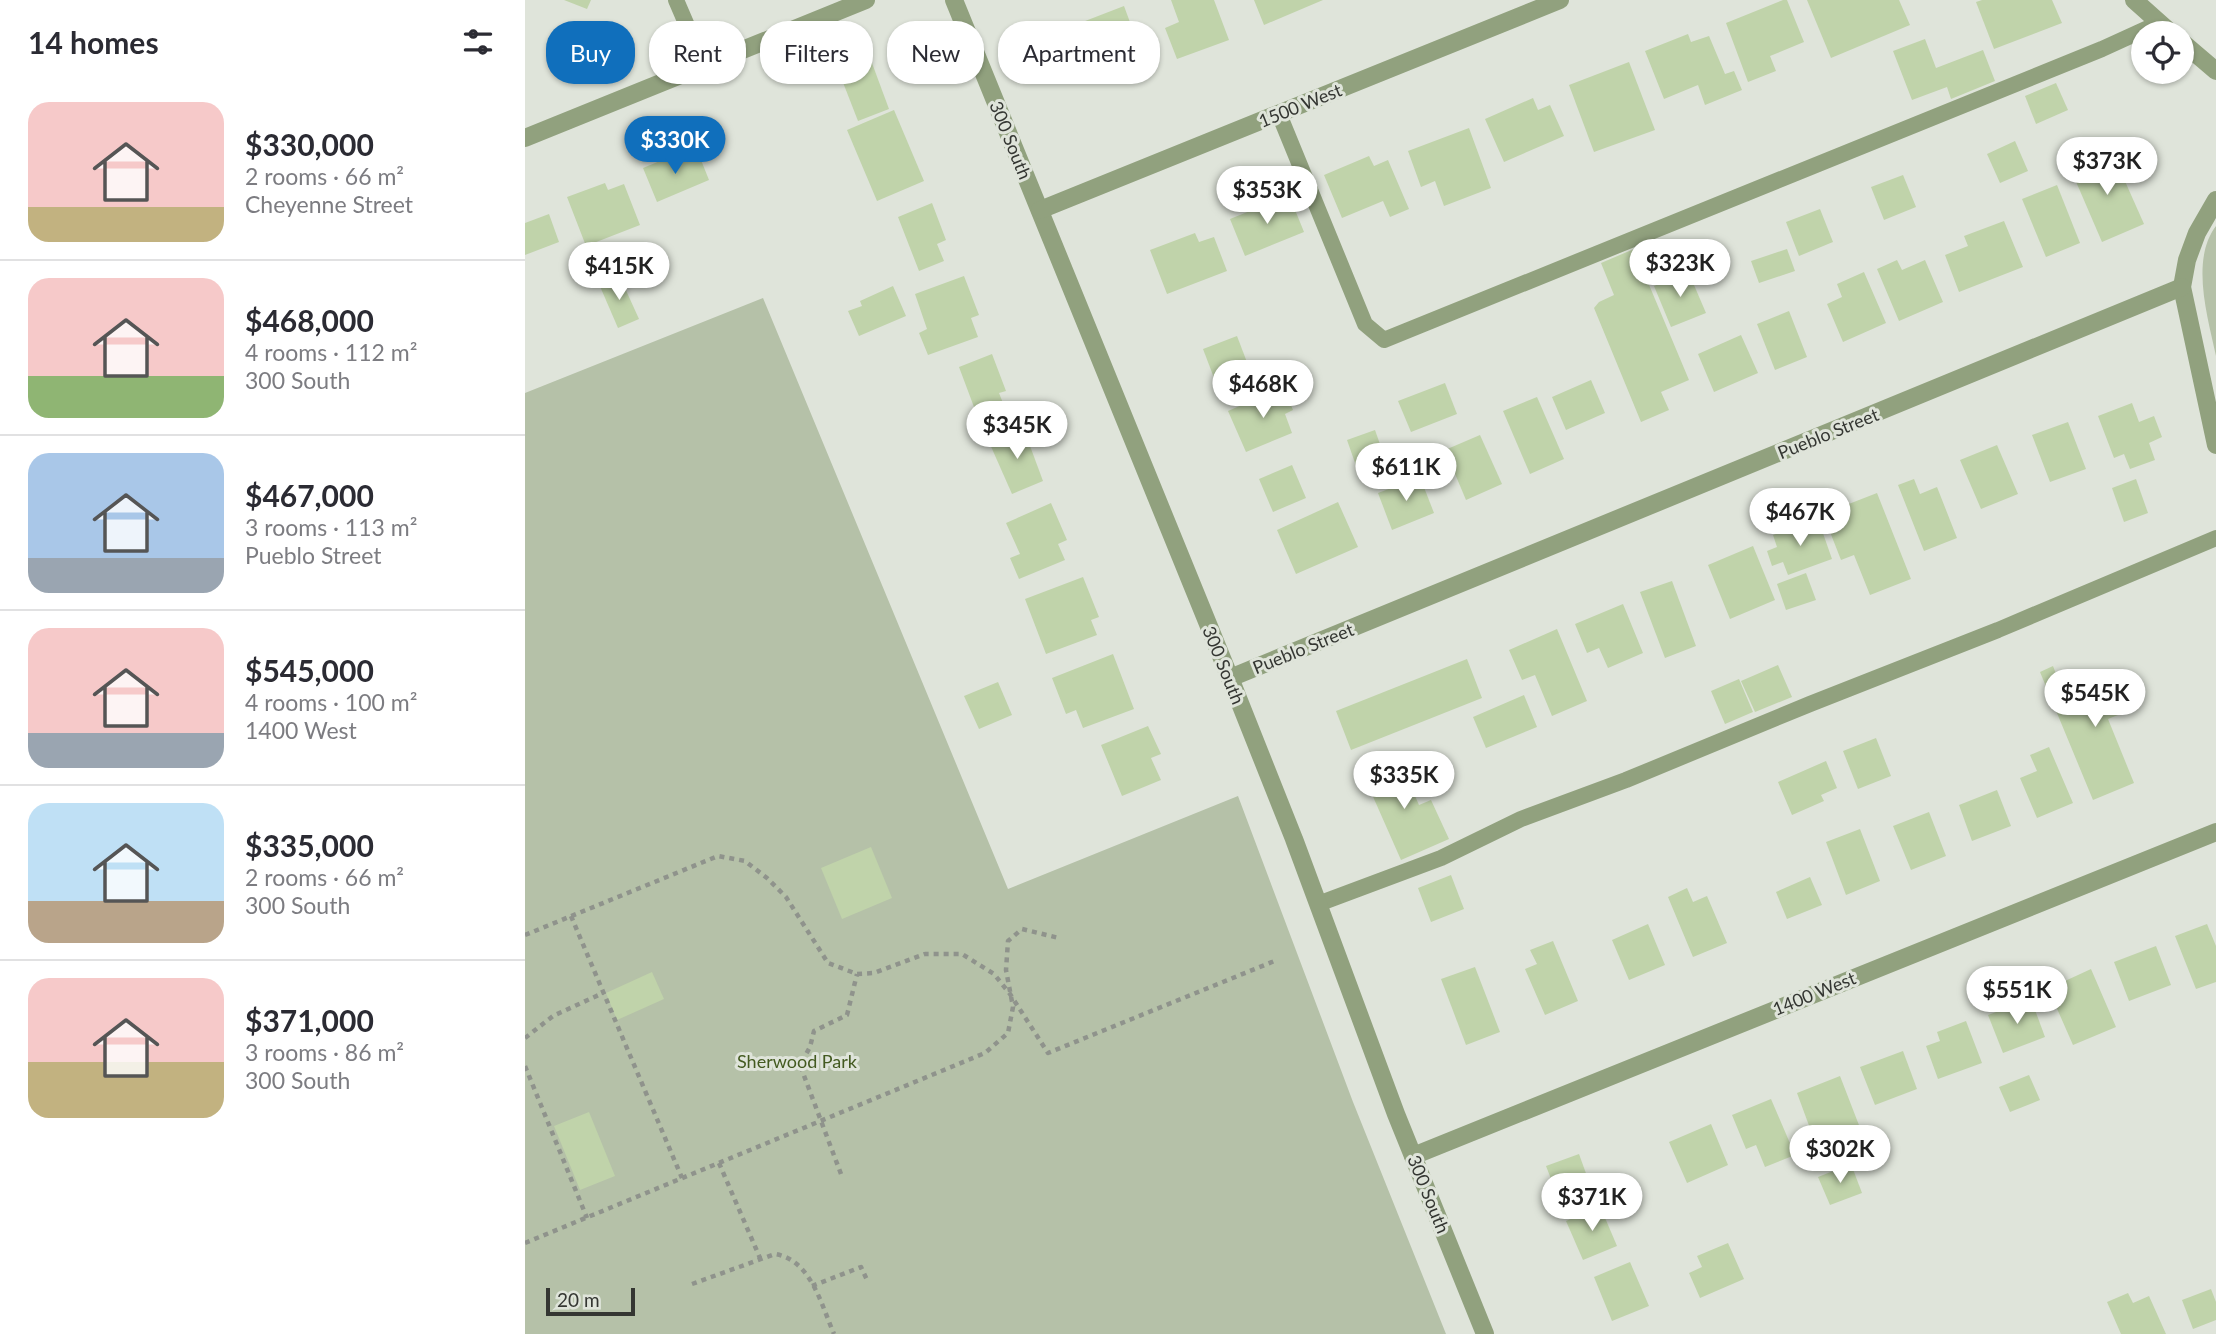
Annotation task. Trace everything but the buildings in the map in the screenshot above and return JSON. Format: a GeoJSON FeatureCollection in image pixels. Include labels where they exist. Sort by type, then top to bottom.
{"type":"FeatureCollection","features":[{"type":"Feature","properties":{"kind":"street"},"geometry":{"type":"LineString","coordinates":[[746,48],[866,0]]}},
{"type":"Feature","properties":{"kind":"street","name":"300 South"},"geometry":{"type":"LineString","coordinates":[[954,0],[1230,678],[1413,1156],[1485,1334]]}},
{"type":"Feature","properties":{"kind":"street","name":"1500 West"},"geometry":{"type":"LineString","coordinates":[[1040,210],[1560,0]]}},
{"type":"Feature","properties":{"kind":"street"},"geometry":{"type":"LineString","coordinates":[[2134,0],[2157,21]]}},
{"type":"Feature","properties":{"kind":"street"},"geometry":{"type":"LineString","coordinates":[[2194,52],[2216,71]]}},
{"type":"Feature","properties":{"kind":"street"},"geometry":{"type":"LineString","coordinates":[[525,138],[657,84]]}},
{"type":"Feature","properties":{"kind":"street"},"geometry":{"type":"LineString","coordinates":[[2216,200],[2197,233],[2187,260],[2182,287],[2216,445]]}},
{"type":"Feature","properties":{"kind":"street","name":"Pueblo Street"},"geometry":{"type":"LineString","coordinates":[[1230,678],[2182,287]]}},
{"type":"Feature","properties":{"kind":"street","name":"1400 West"},"geometry":{"type":"LineString","coordinates":[[1413,1156],[2216,832]]}},
{"type":"Feature","properties":{"kind":"lane"},"geometry":{"type":"LineString","coordinates":[[676,0],[685,21]]}},
{"type":"Feature","properties":{"kind":"lane"},"geometry":{"type":"LineString","coordinates":[[1279,114],[1365,324],[1384,340],[2131,39]]}},
{"type":"Feature","properties":{"kind":"lane"},"geometry":{"type":"LineString","coordinates":[[1318,904],[1441,858],[1521,819],[1626,780],[1998,630],[2216,538]]}},
{"type":"Feature","properties":{"kind":"path"},"geometry":{"type":"LineString","coordinates":[[525,935],[718,856],[745,861],[786,897],[828,963],[857,974],[874,973],[925,954],[962,954],[994,974],[1048,1053],[1277,960]]}},
{"type":"Feature","properties":{"kind":"path"},"geometry":{"type":"LineString","coordinates":[[571,916],[682,1178]]}},
{"type":"Feature","properties":{"kind":"path"},"geometry":{"type":"LineString","coordinates":[[525,1243],[985,1053],[1008,1033],[1013,1007],[1006,970],[1008,941],[1022,929],[1059,938]]}},
{"type":"Feature","properties":{"kind":"path"},"geometry":{"type":"LineString","coordinates":[[841,1174],[800,1065],[810,1047],[814,1031],[847,1014],[857,974]]}},
{"type":"Feature","properties":{"kind":"path"},"geometry":{"type":"LineString","coordinates":[[525,1038],[553,1016],[603,993]]}},
{"type":"Feature","properties":{"kind":"path"},"geometry":{"type":"LineString","coordinates":[[525,1066],[587,1218]]}},
{"type":"Feature","properties":{"kind":"path"},"geometry":{"type":"LineString","coordinates":[[719,1163],[760,1258]]}},
{"type":"Feature","properties":{"kind":"path"},"geometry":{"type":"LineString","coordinates":[[692,1284],[760,1258],[775,1254],[789,1256],[805,1271],[835,1334]]}},
{"type":"Feature","properties":{"kind":"path"},"geometry":{"type":"LineString","coordinates":[[812,1286],[861,1267],[867,1280]]}},
{"type":"Feature","properties":{"kind":"green space"},"geometry":{"type":"Polygon","coordinates":[[[2216,226],[2216,356],[2202,272],[2208,240],[2216,226]]]}},
{"type":"Feature","properties":{"kind":"green space","name":"Sherwood Park"},"geometry":{"type":"Polygon","coordinates":[[[763,298],[1008,889],[1238,796],[1353,1102],[1446,1334],[525,1334],[525,393],[763,298]]]}}]}
